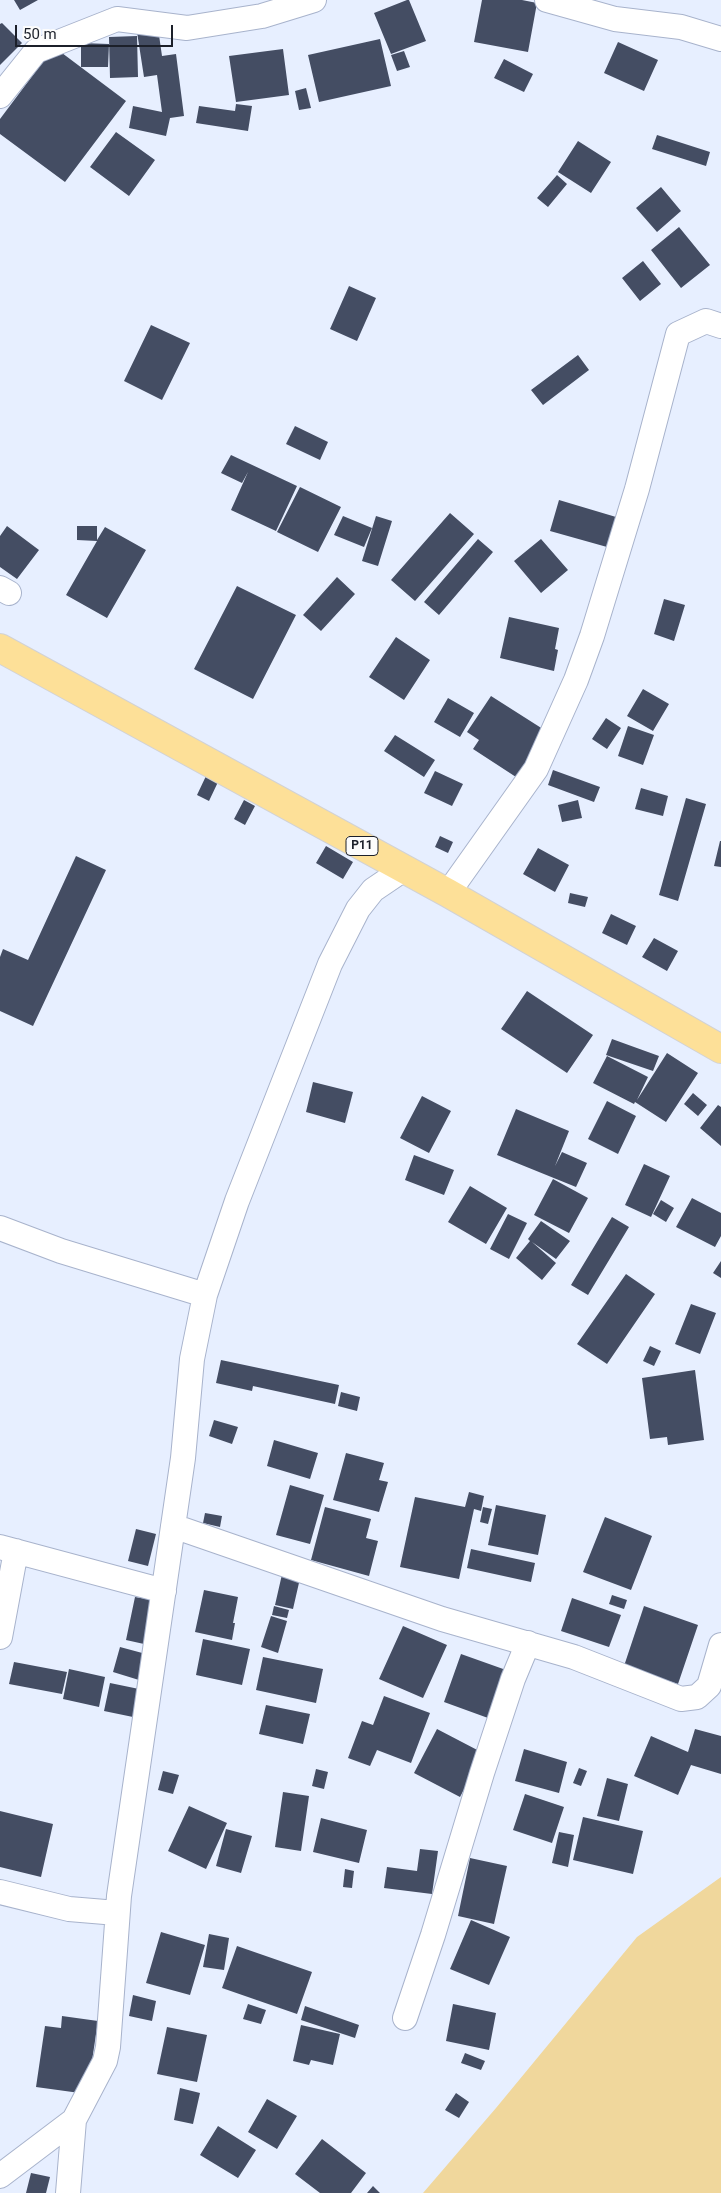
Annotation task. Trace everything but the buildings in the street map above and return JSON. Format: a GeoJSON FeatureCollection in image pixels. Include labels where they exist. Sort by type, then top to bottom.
{"type":"FeatureCollection","features":[{"type":"Feature","properties":{"kind":"main road","name":"P11"},"geometry":{"type":"LineString","coordinates":[[0,648],[448,893],[721,1049]]}},
{"type":"Feature","properties":{"kind":"street"},"geometry":{"type":"LineString","coordinates":[[0,96],[36,51],[117,20],[187,28],[262,16],[314,0]]}},
{"type":"Feature","properties":{"kind":"street"},"geometry":{"type":"LineString","coordinates":[[547,0],[615,19],[681,27],[721,39]]}},
{"type":"Feature","properties":{"kind":"street"},"geometry":{"type":"LineString","coordinates":[[448,893],[536,769],[576,680],[592,636],[637,489],[678,334],[706,321],[721,326]]}},
{"type":"Feature","properties":{"kind":"street"},"geometry":{"type":"LineString","coordinates":[[68,2193],[74,2120],[98,2074],[106,2054],[117,1913],[183,1458],[192,1359],[205,1295],[237,1201],[330,964],[358,909],[374,890],[404,869]]}},
{"type":"Feature","properties":{"kind":"street"},"geometry":{"type":"LineString","coordinates":[[0,1228],[61,1251],[205,1295]]}},
{"type":"Feature","properties":{"kind":"street"},"geometry":{"type":"LineString","coordinates":[[173,1526],[442,1619],[574,1658],[681,1699],[697,1697],[709,1686],[721,1645]]}},
{"type":"Feature","properties":{"kind":"street"},"geometry":{"type":"LineString","coordinates":[[0,1637],[8,1549],[164,1591]]}},
{"type":"Feature","properties":{"kind":"street"},"geometry":{"type":"LineString","coordinates":[[405,2018],[433,1934],[479,1782],[513,1680],[528,1643]]}},
{"type":"Feature","properties":{"kind":"street"},"geometry":{"type":"LineString","coordinates":[[0,1892],[69,1909],[117,1913]]}},
{"type":"Feature","properties":{"kind":"street"},"geometry":{"type":"LineString","coordinates":[[0,2176],[74,2120]]}},
{"type":"Feature","properties":{"kind":"shaded area"},"geometry":{"type":"Polygon","coordinates":[[[721,1877],[721,2193],[423,2193],[637,1937],[721,1877]]]}}]}
